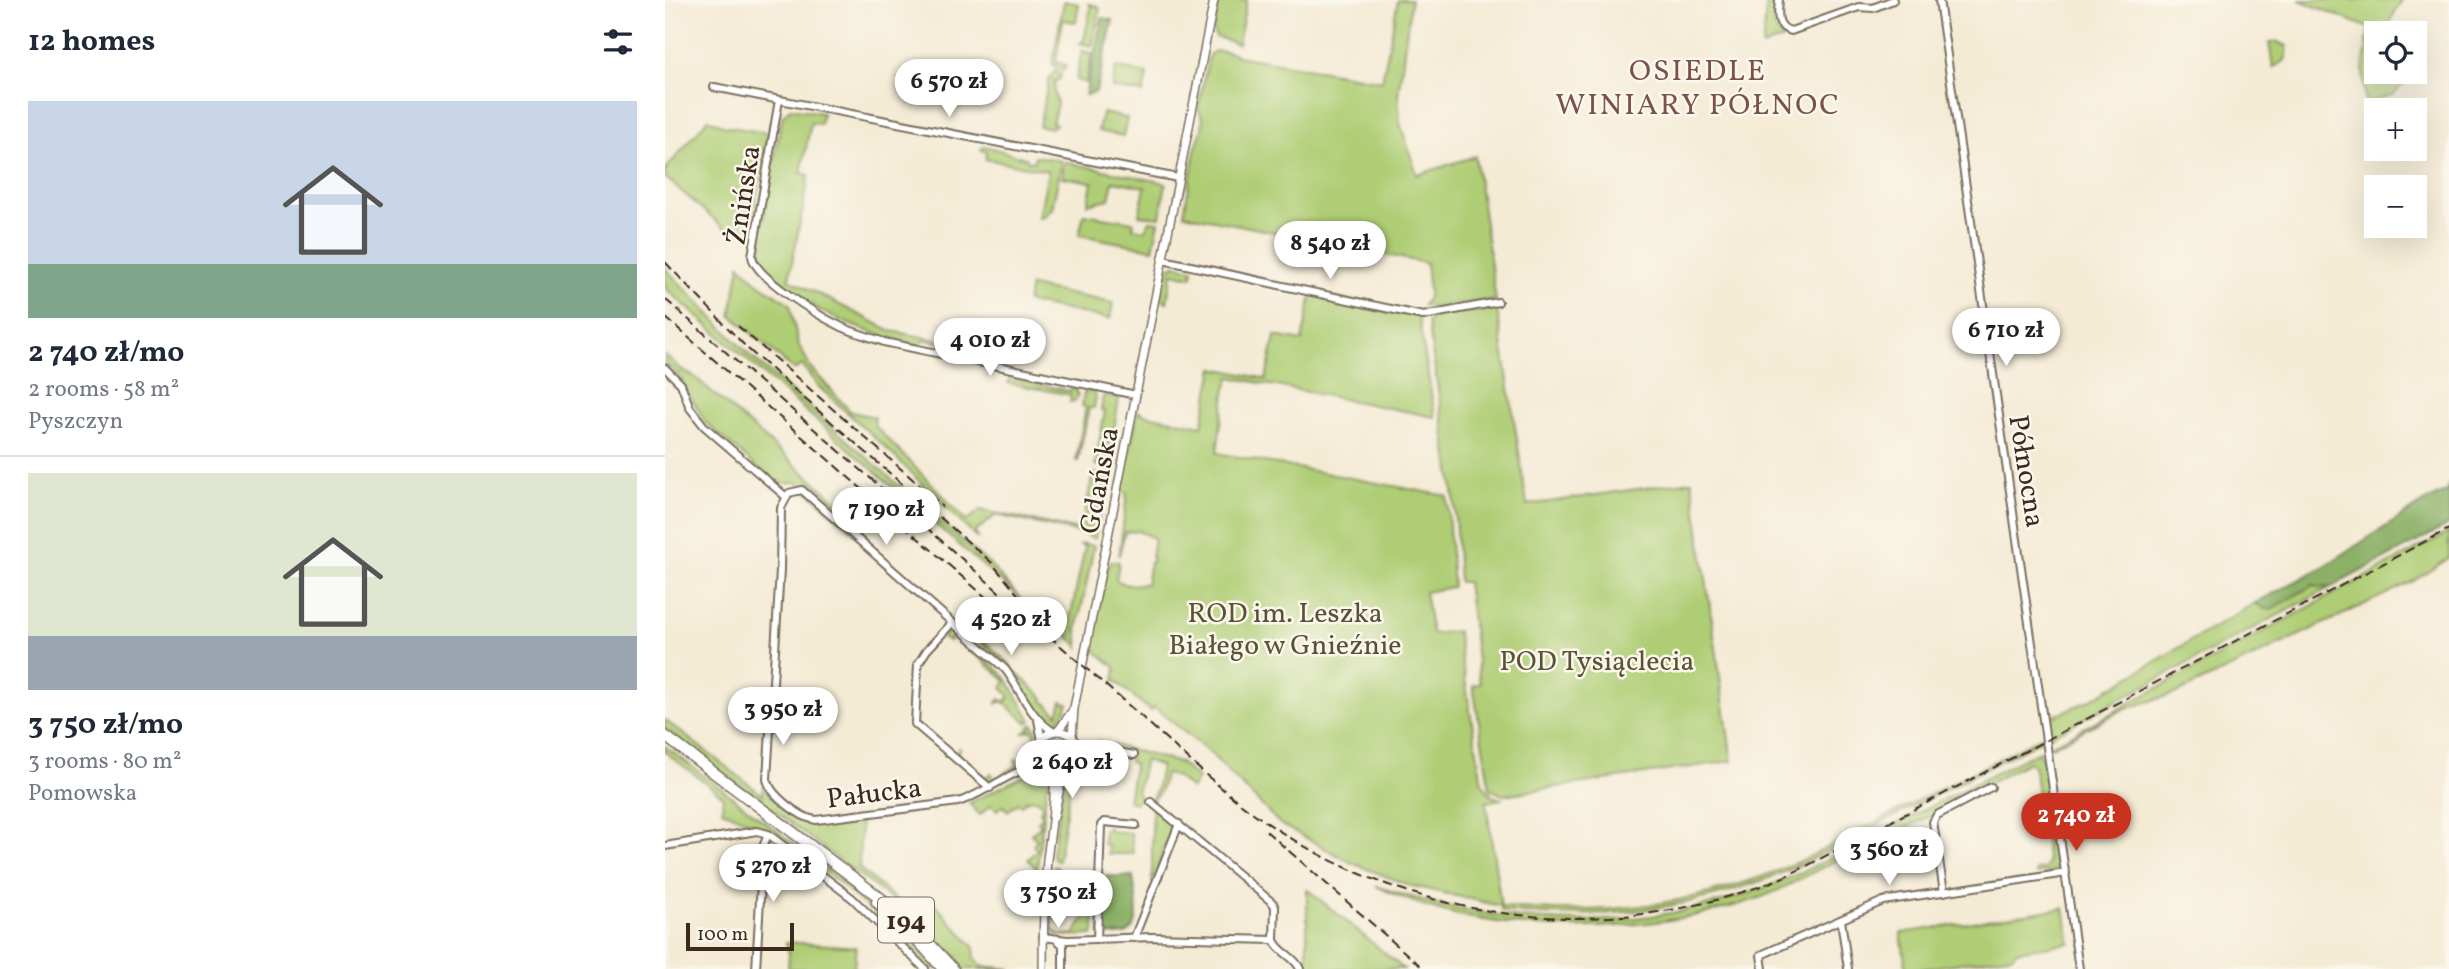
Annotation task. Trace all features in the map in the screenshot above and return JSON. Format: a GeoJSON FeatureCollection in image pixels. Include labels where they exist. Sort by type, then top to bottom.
{"type":"FeatureCollection","features":[{"type":"Feature","properties":{"kind":"main road","name":"194"},"geometry":{"type":"LineString","coordinates":[[665,736],[891,906],[953,969]]}},
{"type":"Feature","properties":{"kind":"main road","name":"194"},"geometry":{"type":"LineString","coordinates":[[853,879],[908,931],[943,969]]}},
{"type":"Feature","properties":{"kind":"street","name":"Gdańska"},"geometry":{"type":"LineString","coordinates":[[1073,740],[1074,708],[1214,0]]}},
{"type":"Feature","properties":{"kind":"street"},"geometry":{"type":"LineString","coordinates":[[1779,0],[1779,20],[1783,27],[1791,31],[1859,7],[1873,8],[1893,0]]}},
{"type":"Feature","properties":{"kind":"street","name":"Północna"},"geometry":{"type":"LineString","coordinates":[[1939,0],[2079,969]]}},
{"type":"Feature","properties":{"kind":"street"},"geometry":{"type":"LineString","coordinates":[[714,87],[1178,177]]}},
{"type":"Feature","properties":{"kind":"street","name":"Żnińska"},"geometry":{"type":"LineString","coordinates":[[779,100],[752,256],[756,266],[781,288],[813,311],[843,327],[884,342],[1136,395]]}},
{"type":"Feature","properties":{"kind":"street"},"geometry":{"type":"LineString","coordinates":[[1163,260],[1423,316],[1498,302]]}},
{"type":"Feature","properties":{"kind":"street"},"geometry":{"type":"LineString","coordinates":[[665,368],[681,384],[690,408],[704,426],[785,496],[802,490],[1005,669],[1038,720],[1042,741],[1040,752],[1050,766],[1052,824],[1043,969]]}},
{"type":"Feature","properties":{"kind":"street","name":"Pałucka"},"geometry":{"type":"LineString","coordinates":[[785,496],[781,508],[780,570],[767,779],[773,794],[809,819],[816,820],[958,802],[1035,766],[1050,766]]}},
{"type":"Feature","properties":{"kind":"street","name":"Pałucka"},"geometry":{"type":"LineString","coordinates":[[952,623],[918,664],[915,724],[990,788]]}},
{"type":"Feature","properties":{"kind":"street","name":"Gdańska"},"geometry":{"type":"LineString","coordinates":[[1056,731],[1066,723],[1074,708]]}},
{"type":"Feature","properties":{"kind":"street"},"geometry":{"type":"LineString","coordinates":[[1038,720],[1073,740],[1134,755]]}},
{"type":"Feature","properties":{"kind":"street"},"geometry":{"type":"LineString","coordinates":[[1042,741],[1056,731]]}},
{"type":"Feature","properties":{"kind":"street"},"geometry":{"type":"LineString","coordinates":[[1050,766],[1064,767],[1072,763],[1076,755],[1073,740]]}},
{"type":"Feature","properties":{"kind":"street"},"geometry":{"type":"LineString","coordinates":[[1076,755],[1101,749]]}},
{"type":"Feature","properties":{"kind":"street","name":"Pałucka"},"geometry":{"type":"LineString","coordinates":[[1016,774],[1040,752]]}},
{"type":"Feature","properties":{"kind":"street"},"geometry":{"type":"LineString","coordinates":[[1052,824],[1064,767]]}},
{"type":"Feature","properties":{"kind":"street"},"geometry":{"type":"LineString","coordinates":[[1944,892],[1933,822],[1937,815],[1991,787]]}},
{"type":"Feature","properties":{"kind":"street"},"geometry":{"type":"LineString","coordinates":[[1151,802],[1274,905],[1274,940],[1300,969]]}},
{"type":"Feature","properties":{"kind":"street"},"geometry":{"type":"LineString","coordinates":[[1097,939],[1101,825],[1104,822],[1136,825]]}},
{"type":"Feature","properties":{"kind":"street"},"geometry":{"type":"LineString","coordinates":[[1134,938],[1179,824]]}},
{"type":"Feature","properties":{"kind":"street"},"geometry":{"type":"LineString","coordinates":[[665,846],[757,831],[768,834],[852,898],[925,969]]}},
{"type":"Feature","properties":{"kind":"street"},"geometry":{"type":"LineString","coordinates":[[756,969],[763,847],[768,834]]}},
{"type":"Feature","properties":{"kind":"street"},"geometry":{"type":"LineString","coordinates":[[1763,969],[1761,955],[1883,901],[2066,873]]}},
{"type":"Feature","properties":{"kind":"street"},"geometry":{"type":"LineString","coordinates":[[1841,920],[1848,969]]}},
{"type":"Feature","properties":{"kind":"street"},"geometry":{"type":"LineString","coordinates":[[1043,937],[1274,940]]}},
{"type":"Feature","properties":{"kind":"street"},"geometry":{"type":"LineString","coordinates":[[1055,939],[1063,945],[1063,969]]}},
{"type":"Feature","properties":{"kind":"green space"},"geometry":{"type":"Polygon","coordinates":[[[1219,0],[1247,0],[1238,44],[1216,37],[1213,31],[1219,0]]]}},
{"type":"Feature","properties":{"kind":"green space"},"geometry":{"type":"Polygon","coordinates":[[[1398,0],[1411,0],[1398,95],[1400,123],[1417,175],[1475,156],[1496,300],[1423,306],[1429,295],[1426,263],[1184,214],[1195,150],[1202,130],[1203,119],[1198,108],[1209,55],[1225,52],[1382,81],[1398,0]]]}},
{"type":"Feature","properties":{"kind":"green space"},"geometry":{"type":"Polygon","coordinates":[[[1767,0],[1774,0],[1773,24],[1783,39],[1762,47],[1767,0]]]}},
{"type":"Feature","properties":{"kind":"green space"},"geometry":{"type":"Polygon","coordinates":[[[2299,0],[2402,0],[2390,21],[2364,21],[2364,26],[2299,0]]]}},
{"type":"Feature","properties":{"kind":"green space"},"geometry":{"type":"Polygon","coordinates":[[[1064,1],[1079,4],[1076,22],[1063,20],[1056,62],[1066,65],[1063,71],[1052,64],[1064,1]]]}},
{"type":"Feature","properties":{"kind":"green space"},"geometry":{"type":"Polygon","coordinates":[[[1089,4],[1100,9],[1092,46],[1080,43],[1084,40],[1091,7],[1089,4]]]}},
{"type":"Feature","properties":{"kind":"green space"},"geometry":{"type":"Polygon","coordinates":[[[1102,18],[1113,20],[1096,92],[1085,95],[1102,18]]]}},
{"type":"Feature","properties":{"kind":"green space"},"geometry":{"type":"Polygon","coordinates":[[[2278,42],[2287,46],[2287,54],[2283,62],[2273,67],[2269,43],[2278,42]]]}},
{"type":"Feature","properties":{"kind":"green space"},"geometry":{"type":"Polygon","coordinates":[[[1082,51],[1092,53],[1086,83],[1076,80],[1082,51]]]}},
{"type":"Feature","properties":{"kind":"green space"},"geometry":{"type":"Polygon","coordinates":[[[2364,64],[2364,84],[2403,84],[2394,94],[2382,98],[2365,98],[2363,71],[2364,64]]]}},
{"type":"Feature","properties":{"kind":"green space"},"geometry":{"type":"Polygon","coordinates":[[[1116,67],[1147,74],[1143,93],[1112,88],[1116,67]]]}},
{"type":"Feature","properties":{"kind":"green space"},"geometry":{"type":"Polygon","coordinates":[[[1055,71],[1061,75],[1059,80],[1055,80],[1057,104],[1052,123],[1056,124],[1052,128],[1039,126],[1049,79],[1055,71]]]}},
{"type":"Feature","properties":{"kind":"green space"},"geometry":{"type":"Polygon","coordinates":[[[790,108],[823,113],[820,124],[811,123],[801,173],[809,175],[789,279],[891,331],[975,347],[973,349],[925,340],[919,345],[855,326],[814,307],[778,280],[762,264],[760,238],[782,117],[790,108]]]}},
{"type":"Feature","properties":{"kind":"green space"},"geometry":{"type":"Polygon","coordinates":[[[1102,113],[1127,118],[1123,136],[1098,131],[1102,113]]]}},
{"type":"Feature","properties":{"kind":"green space"},"geometry":{"type":"Polygon","coordinates":[[[708,119],[725,126],[768,133],[751,227],[747,226],[739,234],[730,233],[665,177],[665,171],[670,164],[708,119]]]}},
{"type":"Feature","properties":{"kind":"green space"},"geometry":{"type":"Polygon","coordinates":[[[984,146],[1026,158],[1028,161],[1034,162],[1035,156],[1062,161],[1052,209],[1043,218],[1039,217],[1048,171],[985,159],[987,152],[981,150],[984,146]]]}},
{"type":"Feature","properties":{"kind":"green space"},"geometry":{"type":"Polygon","coordinates":[[[1065,162],[1166,183],[1160,217],[1139,215],[1145,187],[1113,181],[1109,199],[1088,204],[1092,182],[1062,177],[1065,162]]]}},
{"type":"Feature","properties":{"kind":"green space"},"geometry":{"type":"Polygon","coordinates":[[[1084,214],[1134,222],[1133,228],[1145,230],[1150,221],[1159,222],[1153,249],[1079,235],[1084,214]]]}},
{"type":"Feature","properties":{"kind":"green space"},"geometry":{"type":"Polygon","coordinates":[[[740,265],[757,282],[790,304],[798,344],[811,368],[851,412],[875,417],[874,425],[967,521],[980,510],[1075,529],[1079,524],[1097,528],[1095,539],[1081,533],[996,515],[975,532],[978,539],[885,447],[818,386],[802,365],[794,370],[731,315],[740,265]]]}},
{"type":"Feature","properties":{"kind":"green space"},"geometry":{"type":"Polygon","coordinates":[[[1175,265],[1193,269],[1192,277],[1172,273],[1167,302],[1160,299],[1162,284],[1167,271],[1175,265]]]}},
{"type":"Feature","properties":{"kind":"green space"},"geometry":{"type":"Polygon","coordinates":[[[665,268],[746,352],[989,564],[1021,599],[665,288],[665,268]]]}},
{"type":"Feature","properties":{"kind":"green space"},"geometry":{"type":"Polygon","coordinates":[[[1030,286],[1113,303],[1110,319],[1027,302],[1030,286]]]}},
{"type":"Feature","properties":{"kind":"green space","name":"ROD im. Leszka Białego w Gnieźnie"},"geometry":{"type":"Polygon","coordinates":[[[1312,293],[1418,314],[1435,417],[1230,377],[1225,393],[1217,453],[1447,496],[1453,587],[1425,592],[1432,634],[1457,631],[1482,783],[1492,796],[1501,799],[1486,802],[1501,906],[1408,885],[1352,863],[1280,824],[1211,754],[1154,707],[1151,711],[1114,680],[1116,668],[1091,647],[1110,561],[1119,562],[1116,580],[1127,585],[1146,584],[1153,558],[1154,538],[1138,531],[1125,532],[1119,556],[1127,494],[1122,491],[1138,411],[1202,426],[1214,368],[1266,379],[1275,336],[1302,341],[1312,293]]]}},
{"type":"Feature","properties":{"kind":"green space","name":"POD Tysiąclecia"},"geometry":{"type":"Polygon","coordinates":[[[1497,309],[1527,505],[1692,481],[1732,761],[1503,795],[1490,789],[1473,686],[1480,684],[1467,582],[1459,582],[1454,497],[1428,322],[1431,317],[1440,315],[1497,309]]]}},
{"type":"Feature","properties":{"kind":"green space"},"geometry":{"type":"Polygon","coordinates":[[[665,355],[683,371],[695,377],[851,514],[864,537],[861,539],[797,482],[784,483],[768,477],[705,422],[680,377],[665,363],[665,355]]]}},
{"type":"Feature","properties":{"kind":"green space"},"geometry":{"type":"Polygon","coordinates":[[[1015,374],[1015,379],[1070,391],[1072,387],[1075,388],[1078,396],[1075,401],[1070,402],[1071,395],[1008,383],[1010,376],[1015,374]]]}},
{"type":"Feature","properties":{"kind":"green space"},"geometry":{"type":"Polygon","coordinates":[[[1092,390],[1096,397],[1094,408],[1089,408],[1076,461],[1086,407],[1082,406],[1084,393],[1092,390]]]}},
{"type":"Feature","properties":{"kind":"green space"},"geometry":{"type":"Polygon","coordinates":[[[1107,395],[1119,398],[1108,467],[1095,465],[1105,411],[1101,410],[1103,397],[1107,395]]]}},
{"type":"Feature","properties":{"kind":"green space"},"geometry":{"type":"Polygon","coordinates":[[[1093,473],[1106,476],[1099,520],[1084,518],[1093,473]]]}},
{"type":"Feature","properties":{"kind":"green space"},"geometry":{"type":"Polygon","coordinates":[[[2449,483],[2449,525],[2333,586],[2320,588],[2314,585],[2271,609],[2264,609],[2255,603],[2323,567],[2426,501],[2447,491],[2449,483]]]}},
{"type":"Feature","properties":{"kind":"green space"},"geometry":{"type":"Polygon","coordinates":[[[2449,532],[2449,558],[2414,581],[2177,693],[2124,709],[2050,746],[2449,532]]]}},
{"type":"Feature","properties":{"kind":"green space"},"geometry":{"type":"Polygon","coordinates":[[[1080,545],[1094,546],[1077,630],[1079,647],[1055,622],[1069,624],[1085,547],[1080,545]]]}},
{"type":"Feature","properties":{"kind":"green space"},"geometry":{"type":"Polygon","coordinates":[[[2314,585],[2320,588],[2333,586],[2049,737],[2049,718],[2088,701],[2255,603],[2271,609],[2314,585]]]}},
{"type":"Feature","properties":{"kind":"green space"},"geometry":{"type":"Polygon","coordinates":[[[958,619],[1009,663],[1058,714],[1062,701],[1068,703],[1063,716],[1057,722],[1049,722],[1029,700],[1007,666],[956,621],[958,619]]]}},
{"type":"Feature","properties":{"kind":"green space"},"geometry":{"type":"Polygon","coordinates":[[[954,631],[1005,676],[1031,720],[1028,723],[1002,701],[996,704],[1000,699],[1005,702],[1010,696],[1002,688],[1006,681],[954,636],[949,641],[942,638],[947,632],[954,631]]]}},
{"type":"Feature","properties":{"kind":"green space"},"geometry":{"type":"Polygon","coordinates":[[[665,720],[763,795],[764,781],[769,795],[805,822],[814,824],[861,820],[859,868],[928,927],[931,900],[974,947],[975,958],[981,966],[1011,969],[959,969],[927,933],[888,897],[665,728],[665,720]]]}},
{"type":"Feature","properties":{"kind":"green space"},"geometry":{"type":"Polygon","coordinates":[[[1033,724],[1037,734],[1034,751],[1012,772],[994,781],[986,780],[956,754],[959,748],[957,754],[986,778],[991,773],[995,779],[1017,765],[1016,759],[1021,762],[1034,747],[1029,742],[1035,739],[1032,730],[1025,732],[1033,724]]]}},
{"type":"Feature","properties":{"kind":"green space"},"geometry":{"type":"Polygon","coordinates":[[[1058,735],[1068,740],[1073,750],[1068,760],[1058,765],[1048,760],[1043,750],[1048,740],[1058,735]]]}},
{"type":"Feature","properties":{"kind":"green space"},"geometry":{"type":"Polygon","coordinates":[[[2043,736],[2043,739],[1805,863],[1731,891],[1694,901],[1619,913],[1542,914],[1502,911],[1501,906],[1580,910],[1619,908],[1694,897],[1731,887],[1805,859],[2043,736]]]}},
{"type":"Feature","properties":{"kind":"green space"},"geometry":{"type":"Polygon","coordinates":[[[1099,741],[1180,763],[1198,779],[1191,789],[1177,777],[1165,774],[1160,792],[1153,799],[1161,766],[1145,760],[1137,793],[1142,798],[1135,803],[1128,801],[1134,764],[1129,762],[1131,754],[1104,748],[1099,741]]]}},
{"type":"Feature","properties":{"kind":"green space"},"geometry":{"type":"Polygon","coordinates":[[[665,746],[859,893],[937,969],[928,969],[892,930],[842,885],[771,831],[722,810],[723,796],[665,752],[665,746]]]}},
{"type":"Feature","properties":{"kind":"green space"},"geometry":{"type":"Polygon","coordinates":[[[2039,751],[2043,757],[2059,867],[2057,871],[2036,874],[2036,870],[2044,869],[2048,864],[2034,766],[2029,762],[1943,810],[1778,890],[1714,911],[1666,921],[1566,927],[1515,924],[1466,916],[1419,904],[1376,886],[1474,912],[1523,919],[1622,920],[1671,913],[1720,902],[1796,875],[2039,751]]]}},
{"type":"Feature","properties":{"kind":"green space"},"geometry":{"type":"Polygon","coordinates":[[[1088,754],[1098,754],[1101,758],[1087,762],[1071,781],[1058,861],[1052,854],[1065,775],[1080,758],[1088,754]]]}},
{"type":"Feature","properties":{"kind":"green space"},"geometry":{"type":"Polygon","coordinates":[[[1035,770],[1047,772],[1051,784],[1047,784],[1037,870],[1028,859],[1037,850],[1033,845],[1037,840],[1031,834],[1041,825],[1038,821],[1042,816],[1040,810],[1044,807],[1037,799],[1027,800],[1021,805],[1018,803],[1008,811],[1003,806],[997,810],[991,805],[980,815],[969,803],[1035,770]]]}},
{"type":"Feature","properties":{"kind":"green space"},"geometry":{"type":"Polygon","coordinates":[[[1152,807],[1172,826],[1152,884],[1152,807]]]}},
{"type":"Feature","properties":{"kind":"green space"},"geometry":{"type":"Polygon","coordinates":[[[1109,826],[1109,831],[1131,833],[1133,854],[1108,854],[1108,845],[1103,844],[1104,829],[1109,826]]]}},
{"type":"Feature","properties":{"kind":"green space"},"geometry":{"type":"Polygon","coordinates":[[[1054,867],[1057,867],[1053,929],[1060,935],[1074,934],[1088,913],[1091,870],[1096,870],[1092,935],[1059,936],[1051,930],[1049,915],[1054,867]]]}},
{"type":"Feature","properties":{"kind":"green space"},"geometry":{"type":"Polygon","coordinates":[[[1101,876],[1133,876],[1137,914],[1133,928],[1126,934],[1100,934],[1101,876]]]}},
{"type":"Feature","properties":{"kind":"green space"},"geometry":{"type":"Polygon","coordinates":[[[1307,889],[1404,969],[1307,969],[1307,889]]]}},
{"type":"Feature","properties":{"kind":"green space"},"geometry":{"type":"Polygon","coordinates":[[[2064,908],[2070,943],[2015,951],[2015,955],[1906,969],[1901,933],[2064,908]]]}},
{"type":"Feature","properties":{"kind":"green space"},"geometry":{"type":"Polygon","coordinates":[[[786,942],[856,947],[854,969],[788,969],[789,954],[786,942]]]}},
{"type":"Feature","properties":{"kind":"railway"},"geometry":{"type":"LineString","coordinates":[[665,262],[748,349],[991,562],[1034,614]]}},
{"type":"Feature","properties":{"kind":"railway"},"geometry":{"type":"LineString","coordinates":[[665,299],[1203,772],[1266,822],[1322,856],[1382,883],[1444,902],[1509,914],[1574,918],[1639,915],[1703,903],[1774,881],[2449,529]]}},
{"type":"Feature","properties":{"kind":"railway"},"geometry":{"type":"LineString","coordinates":[[665,317],[998,608],[1042,641]]}},
{"type":"Feature","properties":{"kind":"railway"},"geometry":{"type":"LineString","coordinates":[[738,326],[942,507]]}},
{"type":"Feature","properties":{"kind":"railway"},"geometry":{"type":"LineString","coordinates":[[1266,831],[1424,969]]}},
{"type":"Feature","properties":{"kind":"district","name":"OSIEDLE WINIARY PÓŁNOC"},"geometry":{"type":"Point","coordinates":[1698,87]}}]}
